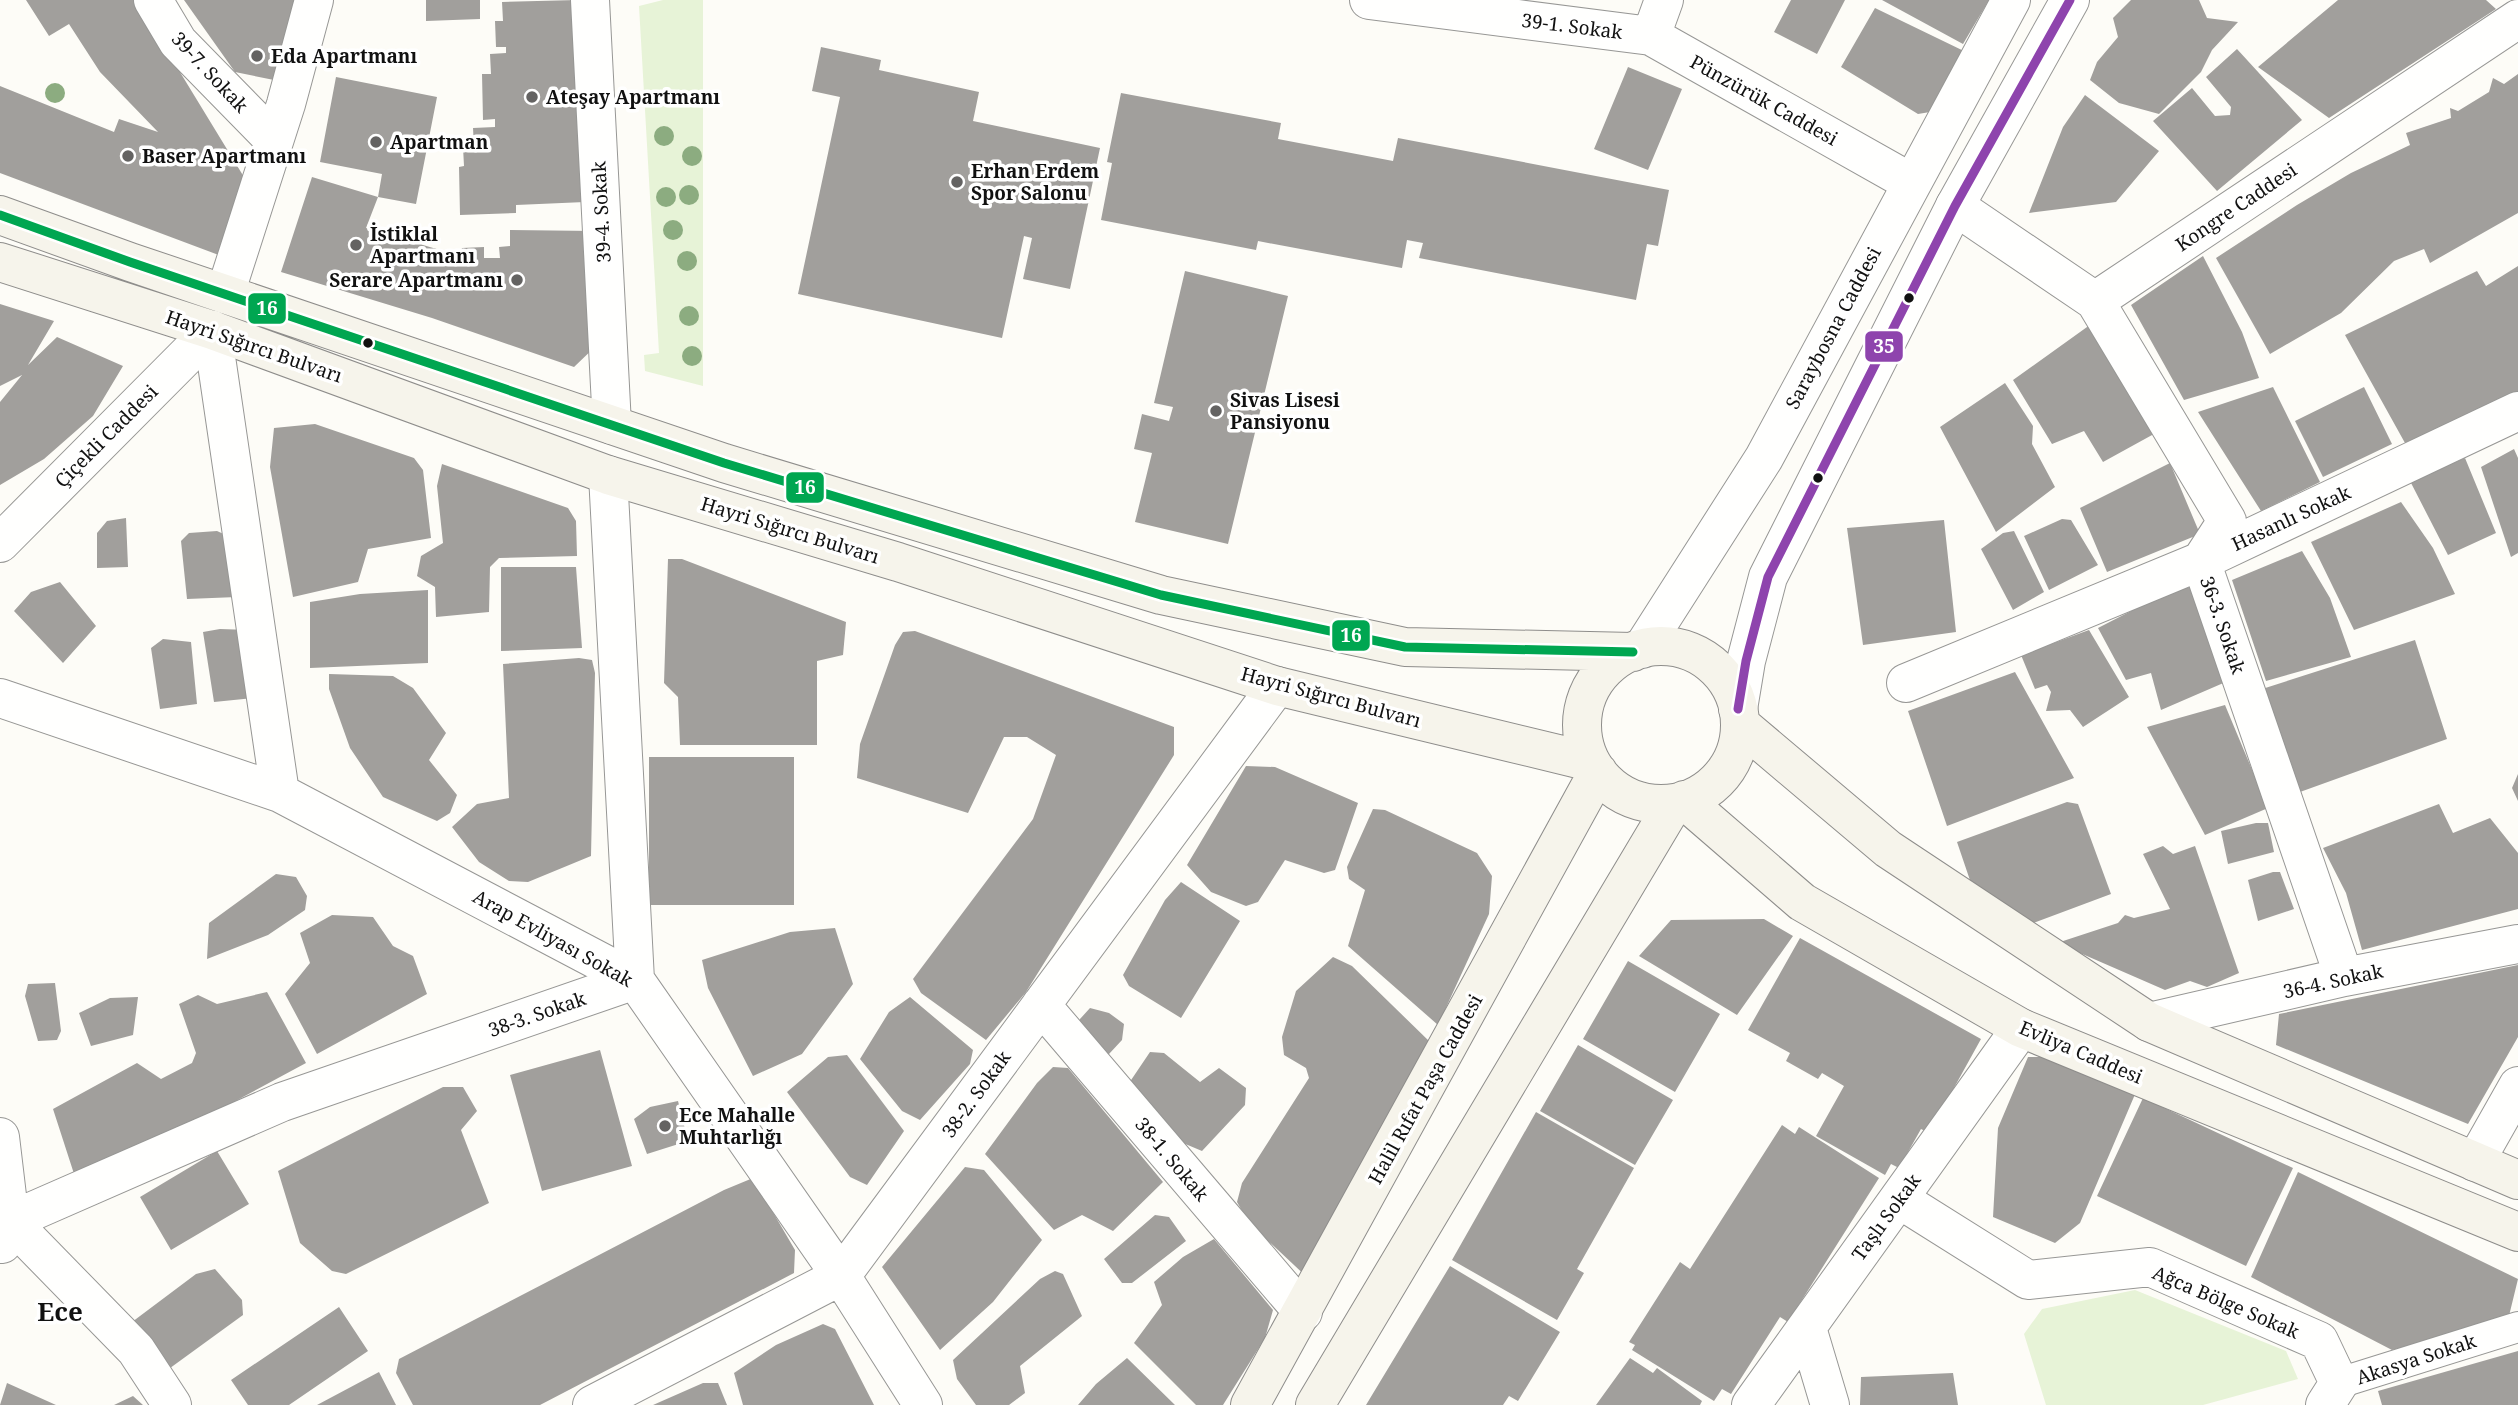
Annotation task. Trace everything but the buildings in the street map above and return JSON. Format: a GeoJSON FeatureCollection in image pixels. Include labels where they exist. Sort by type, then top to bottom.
{"type":"FeatureCollection","features":[{"type":"Feature","properties":{"kind":"main road","name":"Hayri Sığırcı Bulvarı"},"geometry":{"type":"LineString","coordinates":[[0,215],[724,463],[1161,595],[1405,647],[1637,650]]}},
{"type":"Feature","properties":{"kind":"main road","name":"Hayri Sığırcı Bulvarı"},"geometry":{"type":"LineString","coordinates":[[0,262],[212,330],[608,475],[898,562],[1277,686],[1594,767]]}},
{"type":"Feature","properties":{"kind":"main road"},"geometry":{"type":"LineString","coordinates":[[1675,648],[1700,656],[1724,677],[1739,716],[1738,744],[1723,774],[1710,787],[1679,802],[1658,804],[1626,796],[1594,767],[1583,738],[1584,704],[1603,672],[1637,650],[1675,648]]}},
{"type":"Feature","properties":{"kind":"main road"},"geometry":{"type":"LineString","coordinates":[[1739,716],[1888,849],[2149,1022],[2518,1180]]}},
{"type":"Feature","properties":{"kind":"main road","name":"Halil Rıfat Paşa Caddesi"},"geometry":{"type":"LineString","coordinates":[[1250,1405],[1303,1312],[1594,767]]}},
{"type":"Feature","properties":{"kind":"main road"},"geometry":{"type":"LineString","coordinates":[[1315,1405],[1679,802]]}},
{"type":"Feature","properties":{"kind":"main road","name":"Evliya Caddesi"},"geometry":{"type":"LineString","coordinates":[[1679,802],[1802,902],[2021,1028],[2518,1231]]}},
{"type":"Feature","properties":{"kind":"street","name":"39-7. Sokak"},"geometry":{"type":"LineString","coordinates":[[152,0],[178,42],[274,140]]}},
{"type":"Feature","properties":{"kind":"street"},"geometry":{"type":"LineString","coordinates":[[225,294],[274,140],[314,0]]}},
{"type":"Feature","properties":{"kind":"street","name":"39-4. Sokak"},"geometry":{"type":"LineString","coordinates":[[590,0],[612,425]]}},
{"type":"Feature","properties":{"kind":"street","name":"39-1. Sokak"},"geometry":{"type":"LineString","coordinates":[[1369,0],[1651,36]]}},
{"type":"Feature","properties":{"kind":"street"},"geometry":{"type":"LineString","coordinates":[[1651,36],[1664,0]]}},
{"type":"Feature","properties":{"kind":"street","name":"Saraybosna Caddesi"},"geometry":{"type":"LineString","coordinates":[[1637,650],[1764,458],[1910,182],[2011,0]]}},
{"type":"Feature","properties":{"kind":"street"},"geometry":{"type":"LineString","coordinates":[[1739,716],[1746,661],[1768,577],[1955,206],[2070,0]]}},
{"type":"Feature","properties":{"kind":"street","name":"Kongre Caddesi"},"geometry":{"type":"LineString","coordinates":[[2095,301],[2518,19]]}},
{"type":"Feature","properties":{"kind":"street","name":"Pünzürük Caddesi"},"geometry":{"type":"LineString","coordinates":[[1651,36],[1910,182]]}},
{"type":"Feature","properties":{"kind":"street"},"geometry":{"type":"LineString","coordinates":[[1955,206],[2095,301]]}},
{"type":"Feature","properties":{"kind":"street","name":"36-3. Sokak"},"geometry":{"type":"LineString","coordinates":[[2095,301],[2227,521],[2201,561],[2344,977]]}},
{"type":"Feature","properties":{"kind":"street"},"geometry":{"type":"LineString","coordinates":[[212,330],[280,793]]}},
{"type":"Feature","properties":{"kind":"street","name":"Çiçekli Caddesi"},"geometry":{"type":"LineString","coordinates":[[0,543],[212,330]]}},
{"type":"Feature","properties":{"kind":"street","name":"Hasanlı Sokak"},"geometry":{"type":"LineString","coordinates":[[1906,684],[2201,561],[2518,411]]}},
{"type":"Feature","properties":{"kind":"street"},"geometry":{"type":"LineString","coordinates":[[608,475],[635,980]]}},
{"type":"Feature","properties":{"kind":"street","name":"38-2. Sokak"},"geometry":{"type":"LineString","coordinates":[[592,1405],[841,1276],[1277,686]]}},
{"type":"Feature","properties":{"kind":"street","name":"Arap Evliyası Sokak"},"geometry":{"type":"LineString","coordinates":[[0,698],[280,793],[635,980],[841,1276],[923,1405]]}},
{"type":"Feature","properties":{"kind":"street","name":"36-4. Sokak"},"geometry":{"type":"LineString","coordinates":[[2149,1022],[2344,977],[2518,944]]}},
{"type":"Feature","properties":{"kind":"street","name":"38-3. Sokak"},"geometry":{"type":"LineString","coordinates":[[5,1235],[282,1102],[635,980]]}},
{"type":"Feature","properties":{"kind":"street","name":"38-1. Sokak"},"geometry":{"type":"LineString","coordinates":[[1041,1005],[1303,1312]]}},
{"type":"Feature","properties":{"kind":"street","name":"Taşlı Sokak"},"geometry":{"type":"LineString","coordinates":[[1751,1405],[2021,1028]]}},
{"type":"Feature","properties":{"kind":"street"},"geometry":{"type":"LineString","coordinates":[[2475,1162],[2518,1086]]}},
{"type":"Feature","properties":{"kind":"street"},"geometry":{"type":"LineString","coordinates":[[0,1137],[5,1235],[136,1350],[172,1405]]}},
{"type":"Feature","properties":{"kind":"street","name":"Ağca Bölge Sokak"},"geometry":{"type":"LineString","coordinates":[[1899,1199],[2028,1280],[2150,1267],[2319,1341],[2332,1394]]}},
{"type":"Feature","properties":{"kind":"street","name":"Akasya Sokak"},"geometry":{"type":"LineString","coordinates":[[2332,1394],[2518,1327]]}},
{"type":"Feature","properties":{"kind":"street"},"geometry":{"type":"LineString","coordinates":[[1807,1328],[1830,1405]]}},
{"type":"Feature","properties":{"kind":"green space"},"geometry":{"type":"Polygon","coordinates":[[[663,0],[703,0],[703,386],[645,371],[644,355],[659,353],[639,6],[663,0]]]}},
{"type":"Feature","properties":{"kind":"green space"},"geometry":{"type":"Polygon","coordinates":[[[2135,1290],[2286,1351],[2298,1379],[2203,1405],[2046,1405],[2024,1334],[2042,1309],[2135,1290]]]}},
{"type":"Feature","properties":{"kind":"transit line","name":"35"},"geometry":{"type":"LineString","coordinates":[[1738,709],[1746,661],[1768,577],[1955,206],[2070,0]]}},
{"type":"Feature","properties":{"kind":"transit line","name":"16"},"geometry":{"type":"LineString","coordinates":[[0,215],[130,262],[724,463],[1161,595],[1405,647],[1633,652]]}},
{"type":"Feature","properties":{"kind":"place","name":"Eda Apartmanı"},"geometry":{"type":"Point","coordinates":[257,56]}},
{"type":"Feature","properties":{"kind":"place","name":"Ateşay Apartmanı"},"geometry":{"type":"Point","coordinates":[532,97]}},
{"type":"Feature","properties":{"kind":"place","name":"Apartman"},"geometry":{"type":"Point","coordinates":[376,142]}},
{"type":"Feature","properties":{"kind":"place","name":"Baser Apartmanı"},"geometry":{"type":"Point","coordinates":[128,156]}},
{"type":"Feature","properties":{"kind":"place","name":"Erhan Erdem Spor Salonu"},"geometry":{"type":"Point","coordinates":[957,182]}},
{"type":"Feature","properties":{"kind":"place","name":"İstiklal Apartmanı"},"geometry":{"type":"Point","coordinates":[356,245]}},
{"type":"Feature","properties":{"kind":"place","name":"Serare Apartmanı"},"geometry":{"type":"Point","coordinates":[517,280]}},
{"type":"Feature","properties":{"kind":"place","name":"Sivas Lisesi Pansiyonu"},"geometry":{"type":"Point","coordinates":[1216,411]}},
{"type":"Feature","properties":{"kind":"place","name":"Ece Mahalle Muhtarlığı"},"geometry":{"type":"Point","coordinates":[665,1126]}},
{"type":"Feature","properties":{"kind":"district","name":"Ece"},"geometry":{"type":"Point","coordinates":[60,1312]}}]}
